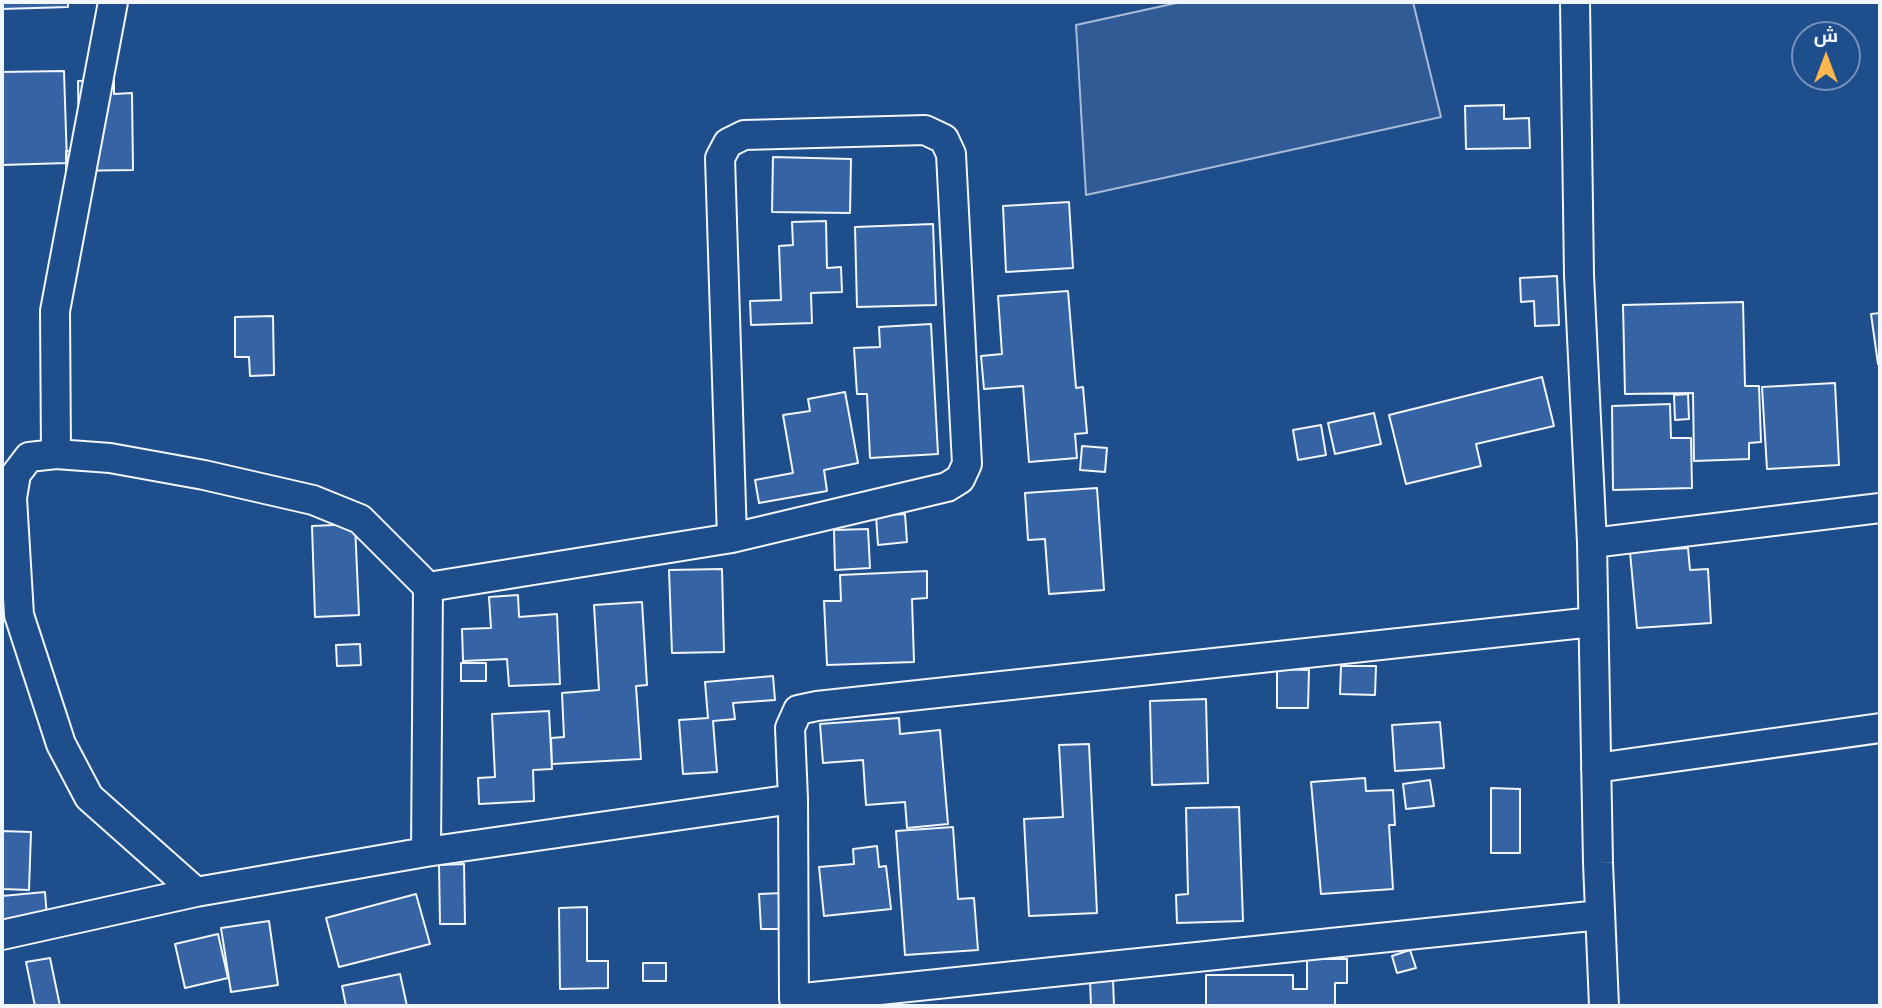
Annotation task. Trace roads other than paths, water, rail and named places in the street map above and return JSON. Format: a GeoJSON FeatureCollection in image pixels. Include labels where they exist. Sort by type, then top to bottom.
{"type":"FeatureCollection","features":[{"type":"Feature","properties":{"kind":"street"},"geometry":{"type":"LineString","coordinates":[[56,454],[55,311],[113,2]]}},
{"type":"Feature","properties":{"kind":"street"},"geometry":{"type":"LineString","coordinates":[[1575,2],[1579,275],[1592,542],[1604,1006]]}},
{"type":"Feature","properties":{"kind":"street"},"geometry":{"type":"LineString","coordinates":[[428,587],[732,538],[947,487],[960,479],[967,464],[951,153],[944,139],[925,131],[744,135],[727,143],[720,158],[732,538]]}},
{"type":"Feature","properties":{"kind":"street"},"geometry":{"type":"LineString","coordinates":[[197,892],[89,797],[61,744],[19,615],[12,498],[16,474],[29,457],[56,454],[110,458],[191,472],[313,500],[360,519],[428,587],[426,852]]}},
{"type":"Feature","properties":{"kind":"street"},"geometry":{"type":"LineString","coordinates":[[1592,542],[1880,508]]}},
{"type":"Feature","properties":{"kind":"street"},"geometry":{"type":"LineString","coordinates":[[1593,622],[799,710],[790,728],[794,1002],[1600,915]]}},
{"type":"Feature","properties":{"kind":"street"},"geometry":{"type":"LineString","coordinates":[[1596,768],[1880,729]]}},
{"type":"Feature","properties":{"kind":"street"},"geometry":{"type":"LineString","coordinates":[[2,935],[197,892],[426,852],[793,799]]}}]}
